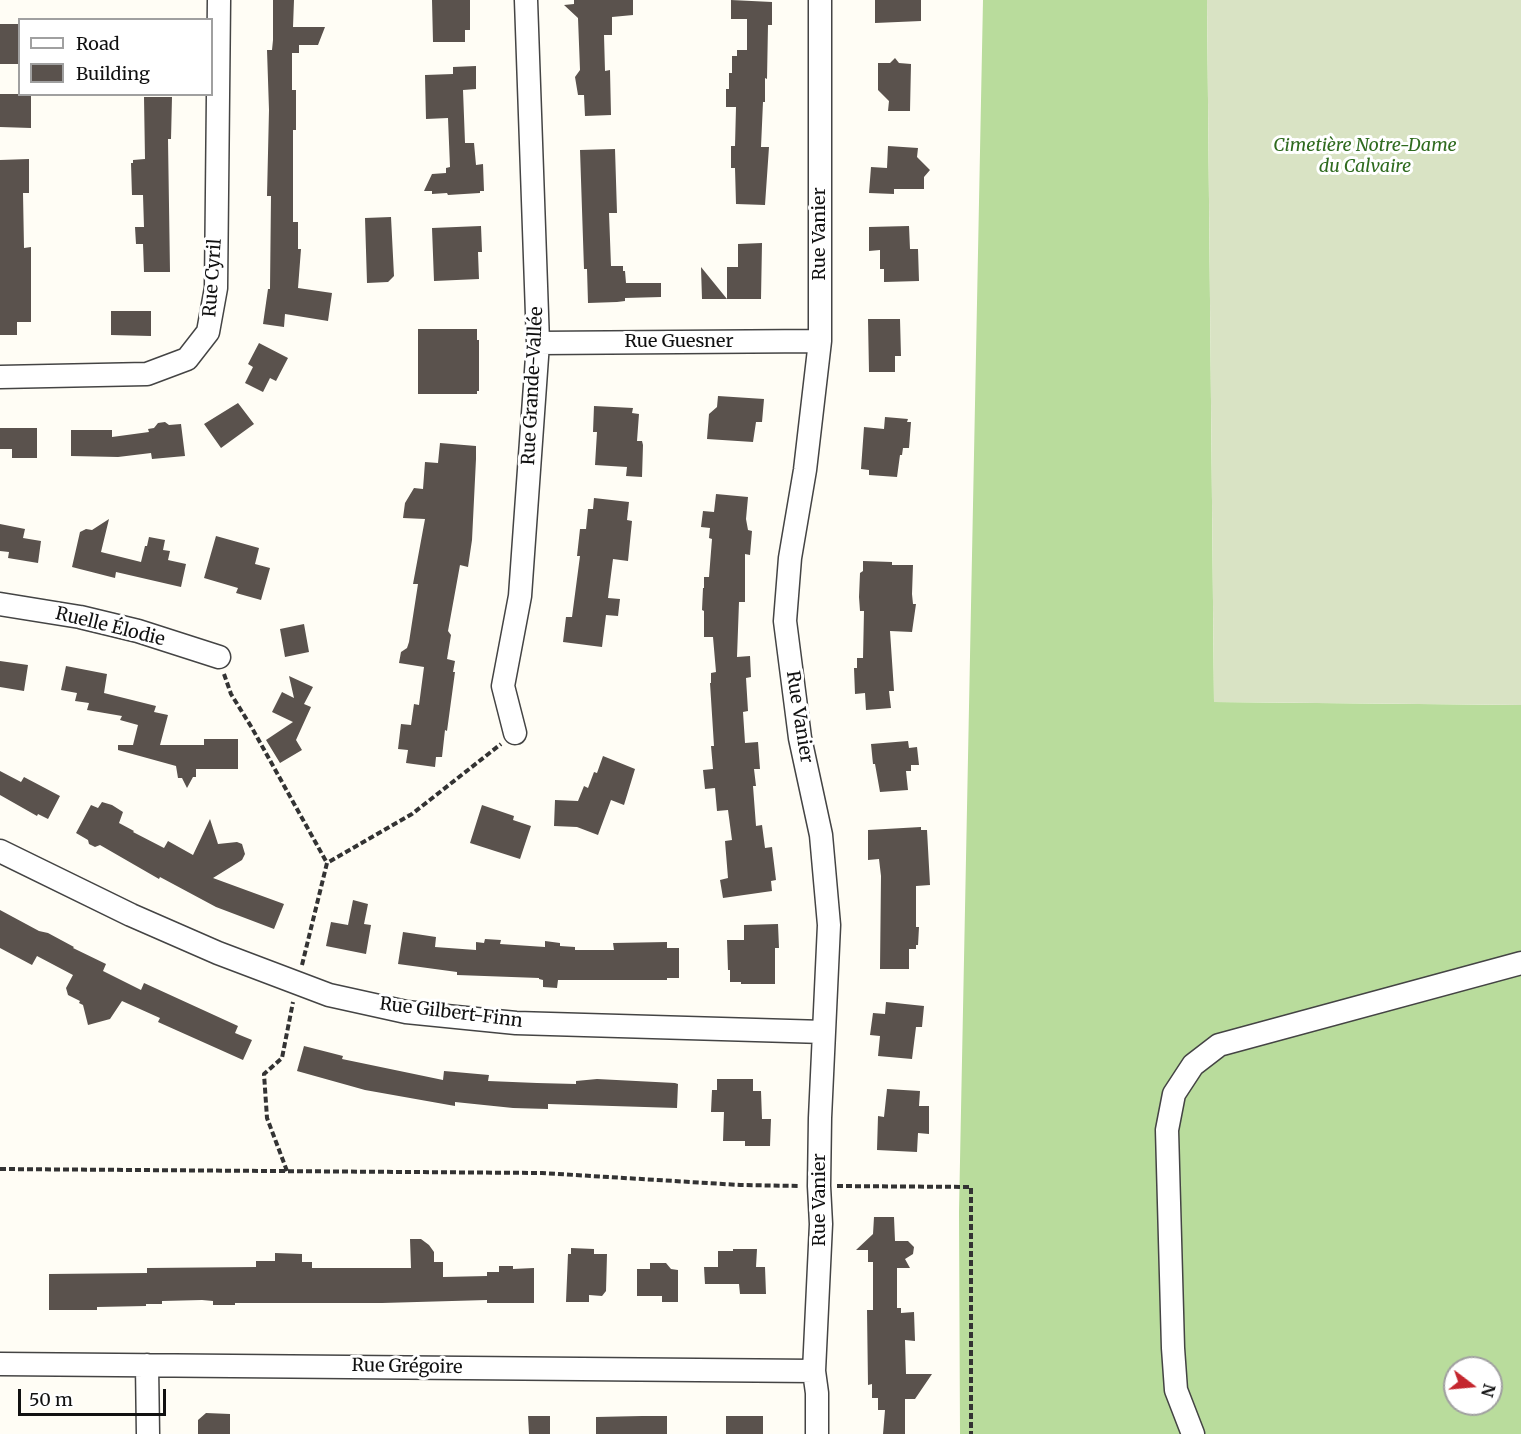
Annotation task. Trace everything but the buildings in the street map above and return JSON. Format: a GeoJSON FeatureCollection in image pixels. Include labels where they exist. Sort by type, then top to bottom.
{"type":"FeatureCollection","features":[{"type":"Feature","properties":{"kind":"street","name":"Rue Cyril"},"geometry":{"type":"LineString","coordinates":[[0,377],[147,374],[187,359],[208,332],[216,288],[219,0]]}},
{"type":"Feature","properties":{"kind":"street","name":"Rue Grande-Vallée"},"geometry":{"type":"LineString","coordinates":[[515,732],[503,686],[520,596],[538,343],[526,0]]}},
{"type":"Feature","properties":{"kind":"street","name":"Rue Vanier"},"geometry":{"type":"LineString","coordinates":[[817,1434],[817,1393],[814,1371],[821,1224],[820,1118],[829,925],[821,835],[800,738],[785,621],[790,558],[805,470],[820,341],[820,0]]}},
{"type":"Feature","properties":{"kind":"street","name":"Rue Guesner"},"geometry":{"type":"LineString","coordinates":[[538,343],[820,341]]}},
{"type":"Feature","properties":{"kind":"street","name":"Ruelle Élodie"},"geometry":{"type":"LineString","coordinates":[[0,604],[80,617],[138,631],[219,657]]}},
{"type":"Feature","properties":{"kind":"street","name":"Rue Gilbert-Finn"},"geometry":{"type":"LineString","coordinates":[[0,851],[131,915],[218,953],[329,995],[406,1012],[516,1023],[824,1032]]}},
{"type":"Feature","properties":{"kind":"street"},"geometry":{"type":"LineString","coordinates":[[1193,1434],[1176,1390],[1167,1130],[1174,1094],[1193,1065],[1219,1045],[1521,963]]}},
{"type":"Feature","properties":{"kind":"street","name":"Rue Grégoire"},"geometry":{"type":"LineString","coordinates":[[0,1364],[814,1371]]}},
{"type":"Feature","properties":{"kind":"street"},"geometry":{"type":"LineString","coordinates":[[147,1365],[148,1434]]}},
{"type":"Feature","properties":{"kind":"path"},"geometry":{"type":"LineString","coordinates":[[219,657],[231,694],[327,863],[297,983],[282,1058],[264,1074],[267,1118],[287,1171]]}},
{"type":"Feature","properties":{"kind":"path"},"geometry":{"type":"LineString","coordinates":[[327,863],[412,814],[515,732]]}},
{"type":"Feature","properties":{"kind":"path"},"geometry":{"type":"LineString","coordinates":[[0,1169],[542,1173],[740,1185],[971,1187],[971,1434]]}},
{"type":"Feature","properties":{"kind":"green space"},"geometry":{"type":"Polygon","coordinates":[[[983,0],[1207,0],[1214,702],[1521,705],[1521,1434],[960,1434],[959,1211],[983,0]]]}},
{"type":"Feature","properties":{"kind":"green space","name":"Cimetière Notre-Dame du Calvaire"},"geometry":{"type":"Polygon","coordinates":[[[1207,0],[1521,0],[1521,705],[1214,702],[1207,0]]]}}]}
